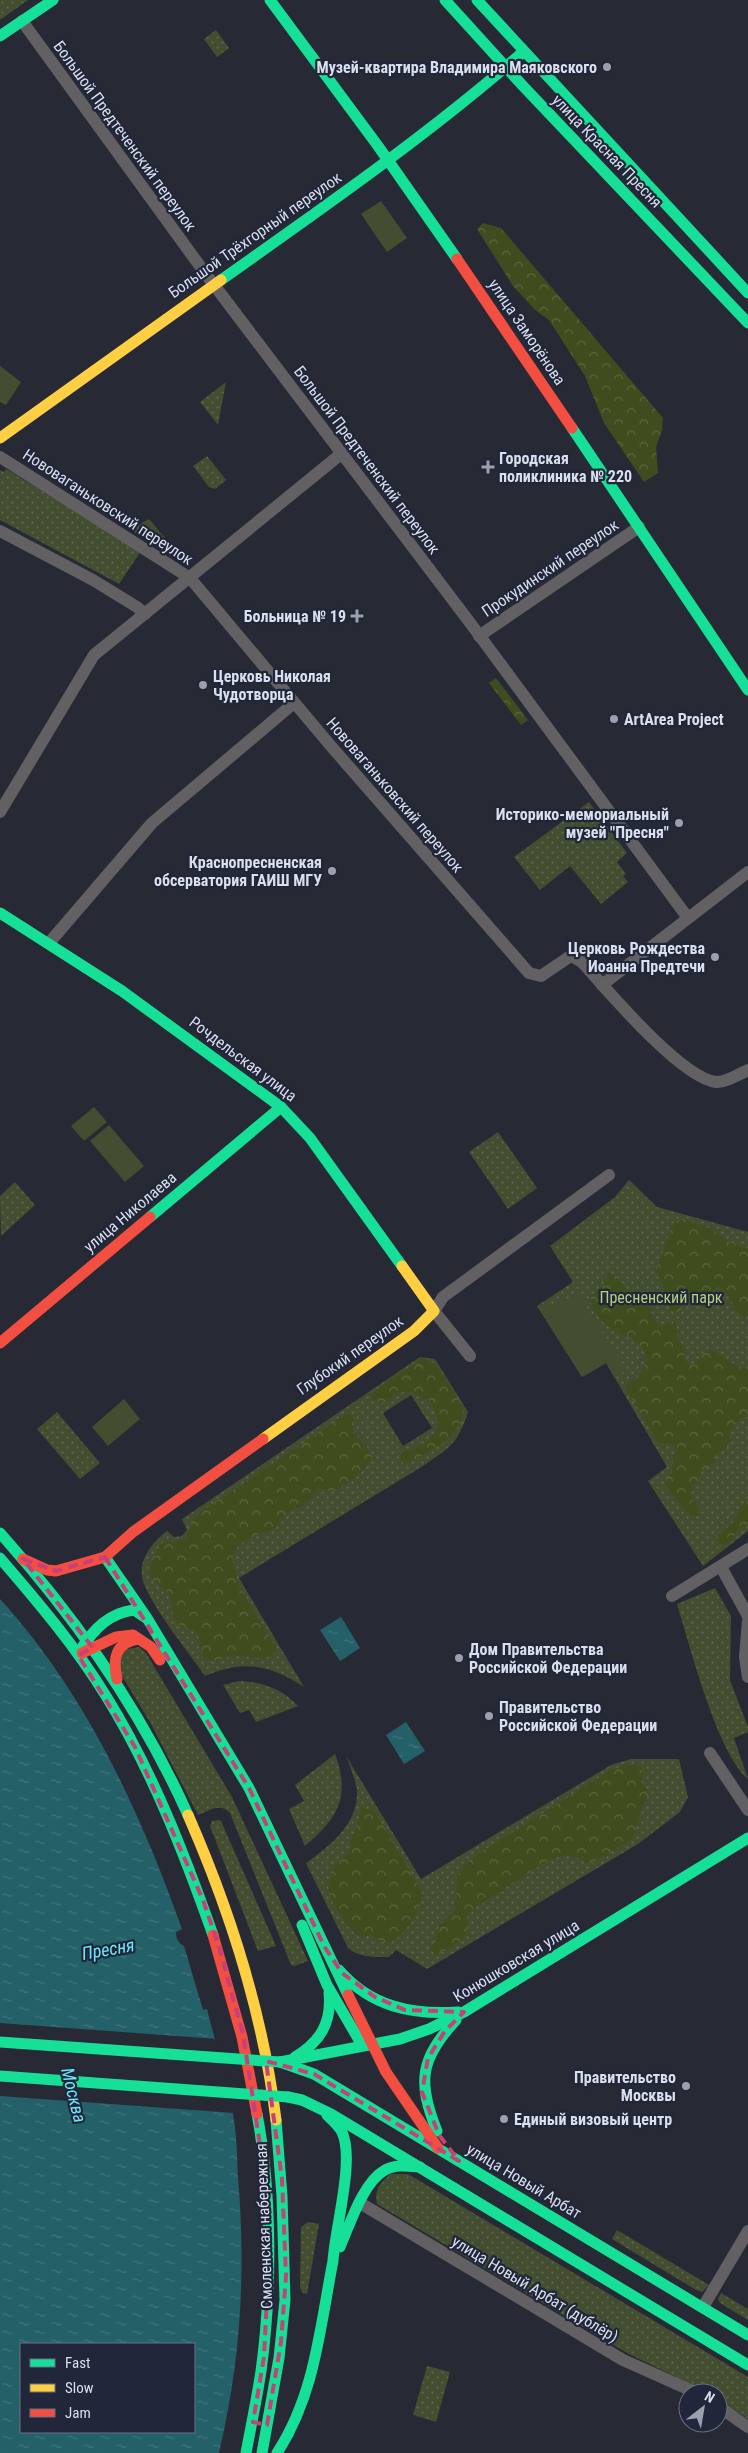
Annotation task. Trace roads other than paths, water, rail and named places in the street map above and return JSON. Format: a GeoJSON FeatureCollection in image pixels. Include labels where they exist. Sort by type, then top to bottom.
{"type":"FeatureCollection","features":[{"type":"Feature","properties":{"kind":"main road"},"geometry":{"type":"LineString","coordinates":[[0,36],[53,0]]}},
{"type":"Feature","properties":{"kind":"main road","name":"улица Заморёнова"},"geometry":{"type":"LineString","coordinates":[[270,0],[388,161],[509,333],[639,528],[744,673],[748,690]]}},
{"type":"Feature","properties":{"kind":"main road","name":"улица Красная Пресня"},"geometry":{"type":"LineString","coordinates":[[446,0],[506,68],[748,322]]}},
{"type":"Feature","properties":{"kind":"main road","name":"улица Красная Пресня"},"geometry":{"type":"LineString","coordinates":[[477,0],[523,52],[748,293]]}},
{"type":"Feature","properties":{"kind":"main road","name":"Большой Трёхгорный переулок"},"geometry":{"type":"LineString","coordinates":[[0,438],[388,161],[506,68],[523,52]]}},
{"type":"Feature","properties":{"kind":"main road","name":"Рочдельская улица"},"geometry":{"type":"LineString","coordinates":[[0,913],[122,990],[281,1106],[310,1138],[434,1311]]}},
{"type":"Feature","properties":{"kind":"main road","name":"улица Николаева"},"geometry":{"type":"LineString","coordinates":[[0,1343],[281,1106]]}},
{"type":"Feature","properties":{"kind":"main road","name":"Глубокий переулок"},"geometry":{"type":"LineString","coordinates":[[105,1557],[133,1532],[414,1331],[434,1311]]}},
{"type":"Feature","properties":{"kind":"main road","name":"Смоленская набережная"},"geometry":{"type":"LineString","coordinates":[[0,1533],[90,1643],[119,1687],[149,1739],[187,1816],[234,1935],[260,2028],[276,2122],[282,2180],[286,2276],[281,2342],[262,2453]]}},
{"type":"Feature","properties":{"kind":"main road"},"geometry":{"type":"LineString","coordinates":[[23,1559],[36,1566],[56,1571],[105,1557]]}},
{"type":"Feature","properties":{"kind":"main road"},"geometry":{"type":"LineString","coordinates":[[78,1655],[109,1618],[117,1600],[105,1564],[105,1557]]}},
{"type":"Feature","properties":{"kind":"main road"},"geometry":{"type":"LineString","coordinates":[[105,1557],[146,1618],[249,1788],[369,2046],[438,2148]]}},
{"type":"Feature","properties":{"kind":"main road","name":"Смоленская набережная"},"geometry":{"type":"LineString","coordinates":[[0,1558],[55,1624],[78,1655],[106,1696],[135,1747],[170,1822],[203,1900],[243,2034],[259,2121],[266,2184],[268,2276],[264,2357],[246,2453]]}},
{"type":"Feature","properties":{"kind":"main road"},"geometry":{"type":"LineString","coordinates":[[109,1618],[127,1610],[134,1610],[146,1618]]}},
{"type":"Feature","properties":{"kind":"main road"},"geometry":{"type":"LineString","coordinates":[[90,1643],[127,1632],[142,1639],[156,1653],[240,1794],[279,1872],[327,1985],[349,2026],[357,2038],[369,2046]]}},
{"type":"Feature","properties":{"kind":"main road"},"geometry":{"type":"LineString","coordinates":[[119,1687],[114,1664],[116,1649],[130,1639],[142,1639]]}},
{"type":"Feature","properties":{"kind":"main road","name":"Конюшковская улица"},"geometry":{"type":"LineString","coordinates":[[280,2062],[369,2046],[429,2029],[464,2012],[748,1838]]}},
{"type":"Feature","properties":{"kind":"main road"},"geometry":{"type":"LineString","coordinates":[[324,1946],[342,1973],[361,1988],[392,2005],[419,2013],[464,2012]]}},
{"type":"Feature","properties":{"kind":"main road"},"geometry":{"type":"LineString","coordinates":[[0,2042],[280,2062],[306,2050],[321,2036],[328,2025],[331,2007],[327,1985]]}},
{"type":"Feature","properties":{"kind":"main road"},"geometry":{"type":"LineString","coordinates":[[459,2161],[439,2135],[422,2092],[428,2058],[445,2031],[464,2012]]}},
{"type":"Feature","properties":{"kind":"main road","name":"улица Новый Арбат"},"geometry":{"type":"LineString","coordinates":[[280,2062],[314,2074],[748,2335]]}},
{"type":"Feature","properties":{"kind":"main road"},"geometry":{"type":"LineString","coordinates":[[0,2076],[288,2097],[315,2105],[748,2365]]}},
{"type":"Feature","properties":{"kind":"main road"},"geometry":{"type":"LineString","coordinates":[[277,2453],[290,2437],[302,2410],[333,2261],[334,2241],[348,2153],[342,2131],[315,2105]]}},
{"type":"Feature","properties":{"kind":"main road"},"geometry":{"type":"LineString","coordinates":[[333,2261],[360,2203],[368,2188],[379,2174],[385,2170],[404,2166],[420,2167]]}},
{"type":"Feature","properties":{"kind":"main road"},"geometry":{"type":"LineString","coordinates":[[253,2422],[283,2426],[290,2424],[302,2410]]}},
{"type":"Feature","properties":{"kind":"street","name":"Большой Предтеченский переулок"},"geometry":{"type":"LineString","coordinates":[[22,21],[214,284],[480,636],[688,918]]}},
{"type":"Feature","properties":{"kind":"street"},"geometry":{"type":"LineString","coordinates":[[0,812],[90,660],[341,454]]}},
{"type":"Feature","properties":{"kind":"street","name":"Нововаганьковский переулок"},"geometry":{"type":"LineString","coordinates":[[0,457],[190,578],[294,702],[529,973],[541,976],[569,957],[574,957],[602,985]]}},
{"type":"Feature","properties":{"kind":"street","name":"Прокудинский переулок"},"geometry":{"type":"LineString","coordinates":[[480,636],[639,528]]}},
{"type":"Feature","properties":{"kind":"street"},"geometry":{"type":"LineString","coordinates":[[0,531],[93,580],[145,614]]}},
{"type":"Feature","properties":{"kind":"street"},"geometry":{"type":"LineString","coordinates":[[49,943],[152,823],[294,702]]}},
{"type":"Feature","properties":{"kind":"street"},"geometry":{"type":"LineString","coordinates":[[748,872],[602,985],[675,1060],[703,1079],[718,1083],[748,1070]]}},
{"type":"Feature","properties":{"kind":"street","name":"Глубокий переулок"},"geometry":{"type":"LineString","coordinates":[[434,1311],[448,1291],[609,1176]]}},
{"type":"Feature","properties":{"kind":"street","name":"Рочдельская улица"},"geometry":{"type":"LineString","coordinates":[[434,1311],[470,1356]]}},
{"type":"Feature","properties":{"kind":"street"},"geometry":{"type":"LineString","coordinates":[[672,1596],[748,1549]]}},
{"type":"Feature","properties":{"kind":"street"},"geometry":{"type":"LineString","coordinates":[[721,1567],[748,1616]]}},
{"type":"Feature","properties":{"kind":"street"},"geometry":{"type":"LineString","coordinates":[[748,1621],[745,1657],[748,1677]]}},
{"type":"Feature","properties":{"kind":"street"},"geometry":{"type":"LineString","coordinates":[[710,1753],[748,1810]]}},
{"type":"Feature","properties":{"kind":"street","name":"улица Новый Арбат (дублёр)"},"geometry":{"type":"LineString","coordinates":[[360,2203],[623,2360],[678,2384]]}},
{"type":"Feature","properties":{"kind":"street"},"geometry":{"type":"LineString","coordinates":[[703,2308],[748,2230]]}},
{"type":"Feature","properties":{"kind":"street"},"geometry":{"type":"LineString","coordinates":[[728,2413],[748,2427]]}},
{"type":"Feature","properties":{"kind":"water"},"geometry":{"type":"Polygon","coordinates":[[[0,1599],[31,1635],[84,1713],[128,1797],[166,1885],[182,1929],[176,1932],[177,1939],[184,1946],[203,2010],[207,2009],[225,2078],[235,2127],[242,2247],[237,2350],[219,2453],[0,2453],[0,1599]]]}},
{"type":"Feature","properties":{"kind":"water"},"geometry":{"type":"Polygon","coordinates":[[[341,1617],[360,1648],[340,1661],[320,1630],[341,1617]]]}},
{"type":"Feature","properties":{"kind":"water"},"geometry":{"type":"Polygon","coordinates":[[[406,1722],[425,1751],[404,1764],[386,1735],[406,1722]]]}},
{"type":"Feature","properties":{"kind":"place","name":"Музей-квартира Владимира Маяковского"},"geometry":{"type":"Point","coordinates":[607,67]}},
{"type":"Feature","properties":{"kind":"place","name":"Городская поликлиника № 220"},"geometry":{"type":"Point","coordinates":[488,467]}},
{"type":"Feature","properties":{"kind":"place","name":"Больница № 19"},"geometry":{"type":"Point","coordinates":[357,616]}},
{"type":"Feature","properties":{"kind":"place","name":"Церковь Николая Чудотворца"},"geometry":{"type":"Point","coordinates":[203,685]}},
{"type":"Feature","properties":{"kind":"place","name":"ArtArea Project"},"geometry":{"type":"Point","coordinates":[614,719]}},
{"type":"Feature","properties":{"kind":"place","name":"Историко-мемориальный музей \"Пресня\""},"geometry":{"type":"Point","coordinates":[679,823]}},
{"type":"Feature","properties":{"kind":"place","name":"Краснопресненская обсерватория ГАИШ МГУ"},"geometry":{"type":"Point","coordinates":[332,871]}},
{"type":"Feature","properties":{"kind":"place","name":"Церковь Рождества Иоанна Предтечи"},"geometry":{"type":"Point","coordinates":[715,957]}},
{"type":"Feature","properties":{"kind":"place","name":"Дом Правительства Российской Федерации"},"geometry":{"type":"Point","coordinates":[459,1658]}},
{"type":"Feature","properties":{"kind":"place","name":"Правительство Российской Федерации"},"geometry":{"type":"Point","coordinates":[489,1716]}},
{"type":"Feature","properties":{"kind":"place","name":"Правительство Москвы"},"geometry":{"type":"Point","coordinates":[686,2086]}},
{"type":"Feature","properties":{"kind":"place","name":"Единый визовый центр"},"geometry":{"type":"Point","coordinates":[504,2119]}},
{"type":"Feature","properties":{"kind":"park label","name":"Пресненский парк"},"geometry":{"type":"Point","coordinates":[661,1297]}},
{"type":"Feature","properties":{"kind":"water label","name":"Пресня"},"geometry":{"type":"Point","coordinates":[108,1949]}},
{"type":"Feature","properties":{"kind":"water label","name":"Москва"},"geometry":{"type":"Point","coordinates":[74,2095]}}]}
